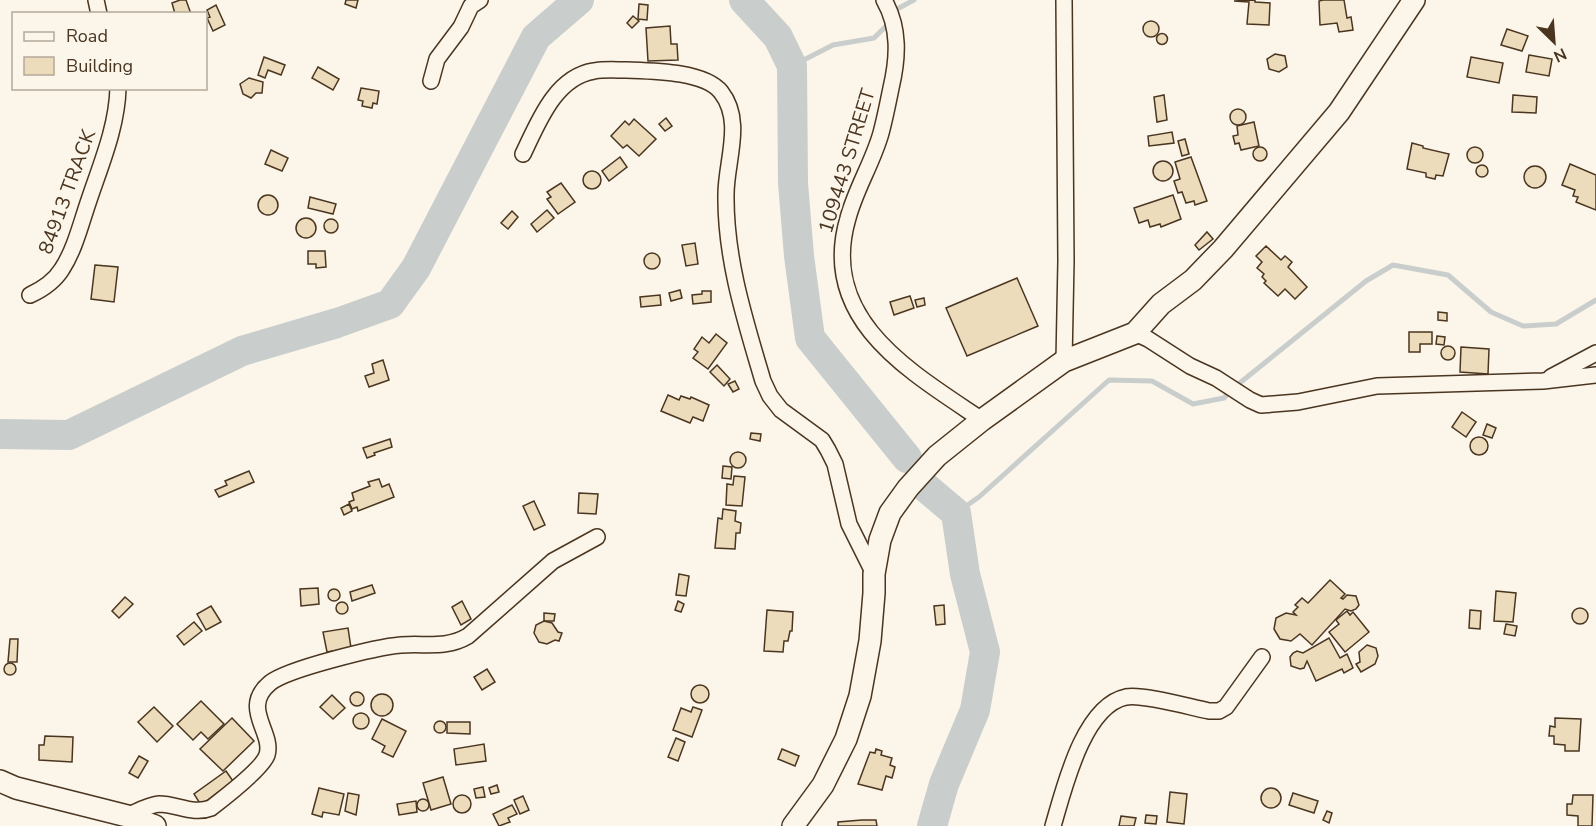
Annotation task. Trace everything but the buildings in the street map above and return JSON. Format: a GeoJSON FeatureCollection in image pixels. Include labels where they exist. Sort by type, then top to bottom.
{"type":"FeatureCollection","features":[{"type":"Feature","properties":{"kind":"street"},"geometry":{"type":"LineString","coordinates":[[431,81],[437,59],[460,27],[471,6],[480,0]]}},
{"type":"Feature","properties":{"kind":"street","name":"109443 STREET"},"geometry":{"type":"LineString","coordinates":[[884,0],[895,23],[897,40],[894,75],[881,134],[857,192],[844,235],[842,250],[848,294],[861,319],[881,345],[927,383],[982,420]]}},
{"type":"Feature","properties":{"kind":"street"},"geometry":{"type":"LineString","coordinates":[[1064,0],[1066,261],[1064,361]]}},
{"type":"Feature","properties":{"kind":"street"},"geometry":{"type":"LineString","coordinates":[[793,826],[823,785],[846,739],[860,696],[870,641],[874,574],[880,540],[890,513],[908,488],[937,456],[982,420],[1064,361],[1135,333],[1161,304],[1193,280],[1223,249],[1339,112],[1414,0]]}},
{"type":"Feature","properties":{"kind":"street"},"geometry":{"type":"LineString","coordinates":[[523,154],[541,115],[554,97],[562,88],[577,78],[593,71],[628,70],[697,77],[719,89],[728,101],[733,120],[726,192],[726,222],[730,254],[763,381],[770,396],[781,410],[822,440],[828,450],[835,464],[849,524],[874,574]]}},
{"type":"Feature","properties":{"kind":"street","name":"84913 TRACK"},"geometry":{"type":"LineString","coordinates":[[30,295],[44,288],[63,268],[76,239],[111,134],[117,108],[118,90]]}},
{"type":"Feature","properties":{"kind":"street"},"geometry":{"type":"LineString","coordinates":[[1135,333],[1260,405],[1298,402],[1377,386],[1542,381],[1596,375]]}},
{"type":"Feature","properties":{"kind":"street"},"geometry":{"type":"LineString","coordinates":[[1542,381],[1596,353]]}},
{"type":"Feature","properties":{"kind":"street"},"geometry":{"type":"LineString","coordinates":[[127,816],[158,804],[182,809],[205,810],[224,798],[254,772],[266,758],[268,749],[258,716],[258,702],[262,692],[269,684],[280,677],[317,665],[401,645],[458,642],[468,636],[553,561],[597,537]]}},
{"type":"Feature","properties":{"kind":"street"},"geometry":{"type":"LineString","coordinates":[[1053,826],[1065,784],[1084,739],[1103,710],[1126,697],[1138,697],[1209,711],[1220,711],[1233,699],[1262,657]]}},
{"type":"Feature","properties":{"kind":"street"},"geometry":{"type":"LineString","coordinates":[[0,781],[16,788],[127,816],[155,826]]}},
{"type":"Feature","properties":{"kind":"waterway"},"geometry":{"type":"LineString","coordinates":[[0,434],[69,435],[242,351],[337,323],[390,304],[416,268],[536,37],[579,0]]}},
{"type":"Feature","properties":{"kind":"waterway"},"geometry":{"type":"LineString","coordinates":[[744,0],[778,37],[792,66],[793,183],[799,256],[810,338],[907,458]]}},
{"type":"Feature","properties":{"kind":"waterway"},"geometry":{"type":"LineString","coordinates":[[899,8],[914,0]]}},
{"type":"Feature","properties":{"kind":"waterway"},"geometry":{"type":"LineString","coordinates":[[792,66],[833,45],[874,38],[889,23]]}},
{"type":"Feature","properties":{"kind":"waterway"},"geometry":{"type":"LineString","coordinates":[[1236,386],[1366,281],[1393,265],[1448,275],[1491,312],[1523,326],[1556,324],[1596,300]]}},
{"type":"Feature","properties":{"kind":"waterway"},"geometry":{"type":"LineString","coordinates":[[956,513],[979,497],[1109,380],[1152,381],[1193,404],[1224,398],[1230,391]]}},
{"type":"Feature","properties":{"kind":"waterway"},"geometry":{"type":"LineString","coordinates":[[924,486],[956,513],[965,574],[985,652],[975,710],[944,784],[932,826]]}}]}
